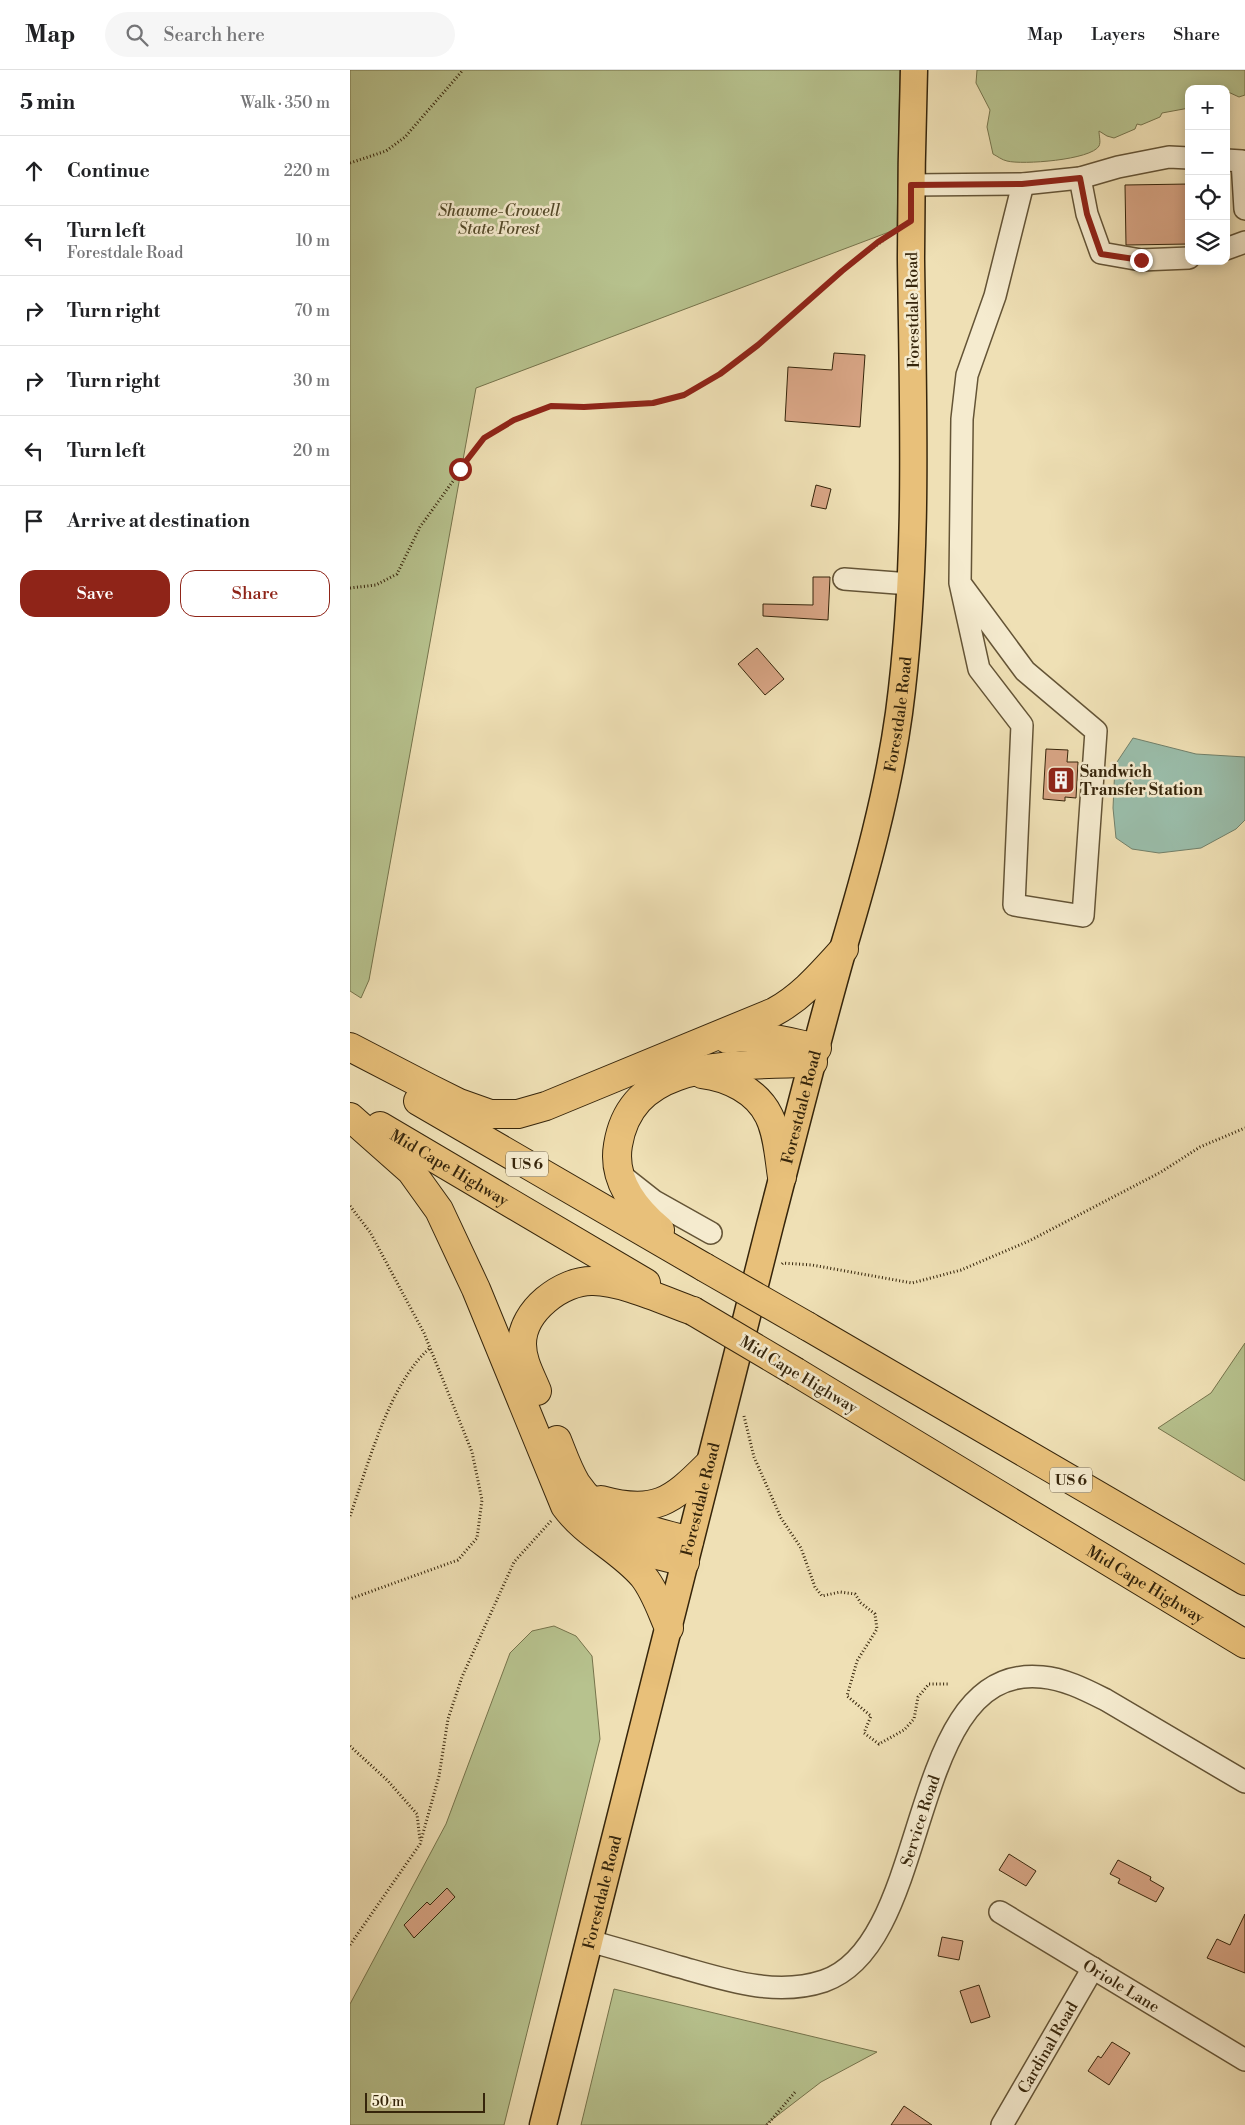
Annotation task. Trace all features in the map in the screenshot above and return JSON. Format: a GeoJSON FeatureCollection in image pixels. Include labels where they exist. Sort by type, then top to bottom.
{"type":"FeatureCollection","features":[{"type":"Feature","properties":{"kind":"highway"},"geometry":{"type":"LineString","coordinates":[[350,1047],[459,1103],[490,1114],[504,1115],[524,1112],[546,1106],[786,1006],[808,988],[844,949]]}},
{"type":"Feature","properties":{"kind":"highway"},"geometry":{"type":"LineString","coordinates":[[698,1044],[747,1035],[776,1039],[815,1055]]}},
{"type":"Feature","properties":{"kind":"highway"},"geometry":{"type":"LineString","coordinates":[[690,1074],[734,1065],[815,1055]]}},
{"type":"Feature","properties":{"kind":"highway","name":"US 6"},"geometry":{"type":"LineString","coordinates":[[350,1062],[1245,1581]]}},
{"type":"Feature","properties":{"kind":"highway"},"geometry":{"type":"LineString","coordinates":[[704,1267],[641,1213],[627,1194],[619,1173],[618,1141],[629,1112],[637,1102],[658,1085],[679,1075],[703,1074],[727,1080],[756,1098],[769,1115],[782,1177]]}},
{"type":"Feature","properties":{"kind":"highway","name":"Mid Cape Highway"},"geometry":{"type":"LineString","coordinates":[[350,1108],[796,1372],[1245,1644]]}},
{"type":"Feature","properties":{"kind":"highway"},"geometry":{"type":"LineString","coordinates":[[350,1117],[405,1166],[426,1190],[439,1210],[575,1501],[687,1551]]}},
{"type":"Feature","properties":{"kind":"highway"},"geometry":{"type":"LineString","coordinates":[[669,1628],[655,1594],[644,1577],[622,1556],[582,1526],[575,1501],[572,1476],[524,1361],[522,1342],[528,1324],[549,1296],[569,1284],[582,1281],[607,1282],[693,1311]]}},
{"type":"Feature","properties":{"kind":"highway"},"geometry":{"type":"LineString","coordinates":[[575,1501],[628,1506],[652,1504],[676,1495],[708,1465]]}},
{"type":"Feature","properties":{"kind":"highway"},"geometry":{"type":"LineString","coordinates":[[602,1541],[633,1550],[687,1551]]}},
{"type":"Feature","properties":{"kind":"main road","name":"Forestdale Road"},"geometry":{"type":"LineString","coordinates":[[543,2125],[782,1177],[844,949],[866,876],[893,750],[903,684],[910,584],[914,389],[911,185],[914,70]]}},
{"type":"Feature","properties":{"kind":"street"},"geometry":{"type":"LineString","coordinates":[[911,185],[1022,184],[1080,178],[1118,167],[1169,157],[1185,158]]}},
{"type":"Feature","properties":{"kind":"street"},"geometry":{"type":"LineString","coordinates":[[1230,160],[1242,161],[1245,209]]}},
{"type":"Feature","properties":{"kind":"street"},"geometry":{"type":"LineString","coordinates":[[1080,178],[1087,214],[1101,254],[1141,260],[1185,258]]}},
{"type":"Feature","properties":{"kind":"street"},"geometry":{"type":"LineString","coordinates":[[960,583],[1025,671],[1096,731],[1083,916],[1014,905],[1022,725],[979,669],[960,583],[962,419],[968,375],[995,296],[1022,184]]}},
{"type":"Feature","properties":{"kind":"street"},"geometry":{"type":"LineString","coordinates":[[1230,248],[1245,242]]}},
{"type":"Feature","properties":{"kind":"street"},"geometry":{"type":"LineString","coordinates":[[844,579],[910,584]]}},
{"type":"Feature","properties":{"kind":"street"},"geometry":{"type":"LineString","coordinates":[[619,1173],[654,1201],[711,1233]]}},
{"type":"Feature","properties":{"kind":"street","name":"Service Road"},"geometry":{"type":"LineString","coordinates":[[589,1941],[715,1977],[775,1988],[809,1985],[838,1974],[862,1954],[881,1924],[939,1767],[961,1717],[979,1697],[991,1688],[1016,1678],[1029,1676],[1056,1679],[1086,1690],[1245,1782]]}},
{"type":"Feature","properties":{"kind":"street","name":"Oriole Lane"},"geometry":{"type":"LineString","coordinates":[[1000,1912],[1245,2060]]}},
{"type":"Feature","properties":{"kind":"street","name":"Cardinal Road"},"geometry":{"type":"LineString","coordinates":[[1002,2125],[1093,1968]]}},
{"type":"Feature","properties":{"kind":"path"},"geometry":{"type":"LineString","coordinates":[[350,163],[386,151],[405,137],[463,70]]}},
{"type":"Feature","properties":{"kind":"path"},"geometry":{"type":"LineString","coordinates":[[350,588],[376,585],[397,574],[420,527],[484,438],[514,420],[551,406],[584,407],[653,403],[684,395],[720,374],[758,345],[842,271],[878,242],[911,221]]}},
{"type":"Feature","properties":{"kind":"path"},"geometry":{"type":"LineString","coordinates":[[350,1206],[370,1232],[430,1348],[472,1452],[482,1500],[477,1538],[458,1560],[350,1599]]}},
{"type":"Feature","properties":{"kind":"path"},"geometry":{"type":"LineString","coordinates":[[350,1516],[370,1456],[395,1396],[418,1358],[430,1348]]}},
{"type":"Feature","properties":{"kind":"path"},"geometry":{"type":"LineString","coordinates":[[350,1945],[420,1844],[439,1776],[448,1719],[462,1677],[514,1562],[575,1501]]}},
{"type":"Feature","properties":{"kind":"path"},"geometry":{"type":"LineString","coordinates":[[350,1746],[388,1781],[417,1814],[420,1844]]}},
{"type":"Feature","properties":{"kind":"path"},"geometry":{"type":"LineString","coordinates":[[768,2125],[796,2091]]}},
{"type":"Feature","properties":{"kind":"green space","name":"Shawme-Crowell State Forest"},"geometry":{"type":"Polygon","coordinates":[[[350,70],[900,70],[897,229],[476,388],[369,980],[361,998],[350,991],[350,70]]]}},
{"type":"Feature","properties":{"kind":"green space"},"geometry":{"type":"Polygon","coordinates":[[[977,70],[1245,70],[1245,95],[1239,97],[1230,93],[1230,85],[1185,85],[1185,109],[1162,113],[1160,117],[1141,125],[1137,124],[1135,129],[1114,138],[1099,131],[1100,144],[1093,151],[1070,158],[1041,162],[1015,162],[1005,160],[993,154],[987,127],[990,110],[976,83],[977,70]]]}},
{"type":"Feature","properties":{"kind":"green space"},"geometry":{"type":"Polygon","coordinates":[[[1245,1343],[1245,1481],[1158,1428],[1211,1393],[1245,1343]]]}},
{"type":"Feature","properties":{"kind":"green space"},"geometry":{"type":"Polygon","coordinates":[[[554,1626],[576,1636],[592,1656],[600,1739],[504,2125],[350,2125],[350,2004],[446,1824],[510,1653],[532,1631],[554,1626]]]}},
{"type":"Feature","properties":{"kind":"green space"},"geometry":{"type":"Polygon","coordinates":[[[614,1989],[877,2052],[821,2082],[765,2125],[581,2125],[614,1989]]]}},
{"type":"Feature","properties":{"kind":"shaded area"},"geometry":{"type":"Polygon","coordinates":[[[1133,738],[1196,754],[1245,757],[1245,820],[1236,829],[1201,848],[1159,853],[1132,849],[1116,838],[1113,808],[1115,765],[1133,738]]]}},
{"type":"Feature","properties":{"kind":"building"},"geometry":{"type":"Polygon","coordinates":[[[1185,184],[1185,244],[1126,245],[1125,185],[1185,184]]]}},
{"type":"Feature","properties":{"kind":"building"},"geometry":{"type":"Polygon","coordinates":[[[834,353],[865,355],[860,427],[785,421],[788,367],[832,370],[834,353]]]}},
{"type":"Feature","properties":{"kind":"building"},"geometry":{"type":"Polygon","coordinates":[[[816,485],[831,489],[826,509],[811,506],[816,485]]]}},
{"type":"Feature","properties":{"kind":"building"},"geometry":{"type":"Polygon","coordinates":[[[813,577],[830,577],[828,620],[763,616],[763,604],[813,605],[813,577]]]}},
{"type":"Feature","properties":{"kind":"building"},"geometry":{"type":"Polygon","coordinates":[[[757,648],[784,679],[765,695],[738,664],[757,648]]]}},
{"type":"Feature","properties":{"kind":"building","name":"Sandwich Transfer Station"},"geometry":{"type":"Polygon","coordinates":[[[1046,749],[1068,750],[1067,762],[1078,762],[1076,798],[1065,797],[1065,801],[1043,799],[1046,749]]]}},
{"type":"Feature","properties":{"kind":"building"},"geometry":{"type":"Polygon","coordinates":[[[1009,1854],[1036,1871],[1026,1886],[999,1870],[1009,1854]]]}},
{"type":"Feature","properties":{"kind":"building"},"geometry":{"type":"Polygon","coordinates":[[[1118,1860],[1151,1877],[1150,1880],[1164,1888],[1156,1902],[1118,1883],[1120,1879],[1110,1874],[1118,1860]]]}},
{"type":"Feature","properties":{"kind":"building"},"geometry":{"type":"Polygon","coordinates":[[[447,1888],[455,1897],[414,1938],[404,1925],[427,1902],[430,1905],[447,1888]]]}},
{"type":"Feature","properties":{"kind":"building"},"geometry":{"type":"Polygon","coordinates":[[[1245,1914],[1245,1973],[1207,1958],[1217,1939],[1230,1945],[1245,1914]]]}},
{"type":"Feature","properties":{"kind":"building"},"geometry":{"type":"Polygon","coordinates":[[[942,1937],[963,1941],[959,1960],[938,1956],[942,1937]]]}},
{"type":"Feature","properties":{"kind":"building"},"geometry":{"type":"Polygon","coordinates":[[[979,1985],[990,2017],[971,2023],[960,1991],[979,1985]]]}},
{"type":"Feature","properties":{"kind":"building"},"geometry":{"type":"Polygon","coordinates":[[[1112,2042],[1130,2053],[1109,2085],[1088,2071],[1098,2056],[1101,2058],[1112,2042]]]}},
{"type":"Feature","properties":{"kind":"building"},"geometry":{"type":"Polygon","coordinates":[[[904,2106],[932,2125],[891,2125],[904,2106]]]}},
{"type":"Feature","properties":{"kind":"place","name":"Sandwich Transfer Station"},"geometry":{"type":"Point","coordinates":[1061,780]}},
{"type":"Feature","properties":{"kind":"route"},"geometry":{"type":"LineString","coordinates":[[460,469],[484,438],[514,420],[551,406],[584,407],[653,403],[684,395],[720,374],[758,345],[878,242],[911,221],[911,185],[1022,184],[1080,178],[1087,214],[1101,254],[1141,260]]}}]}
